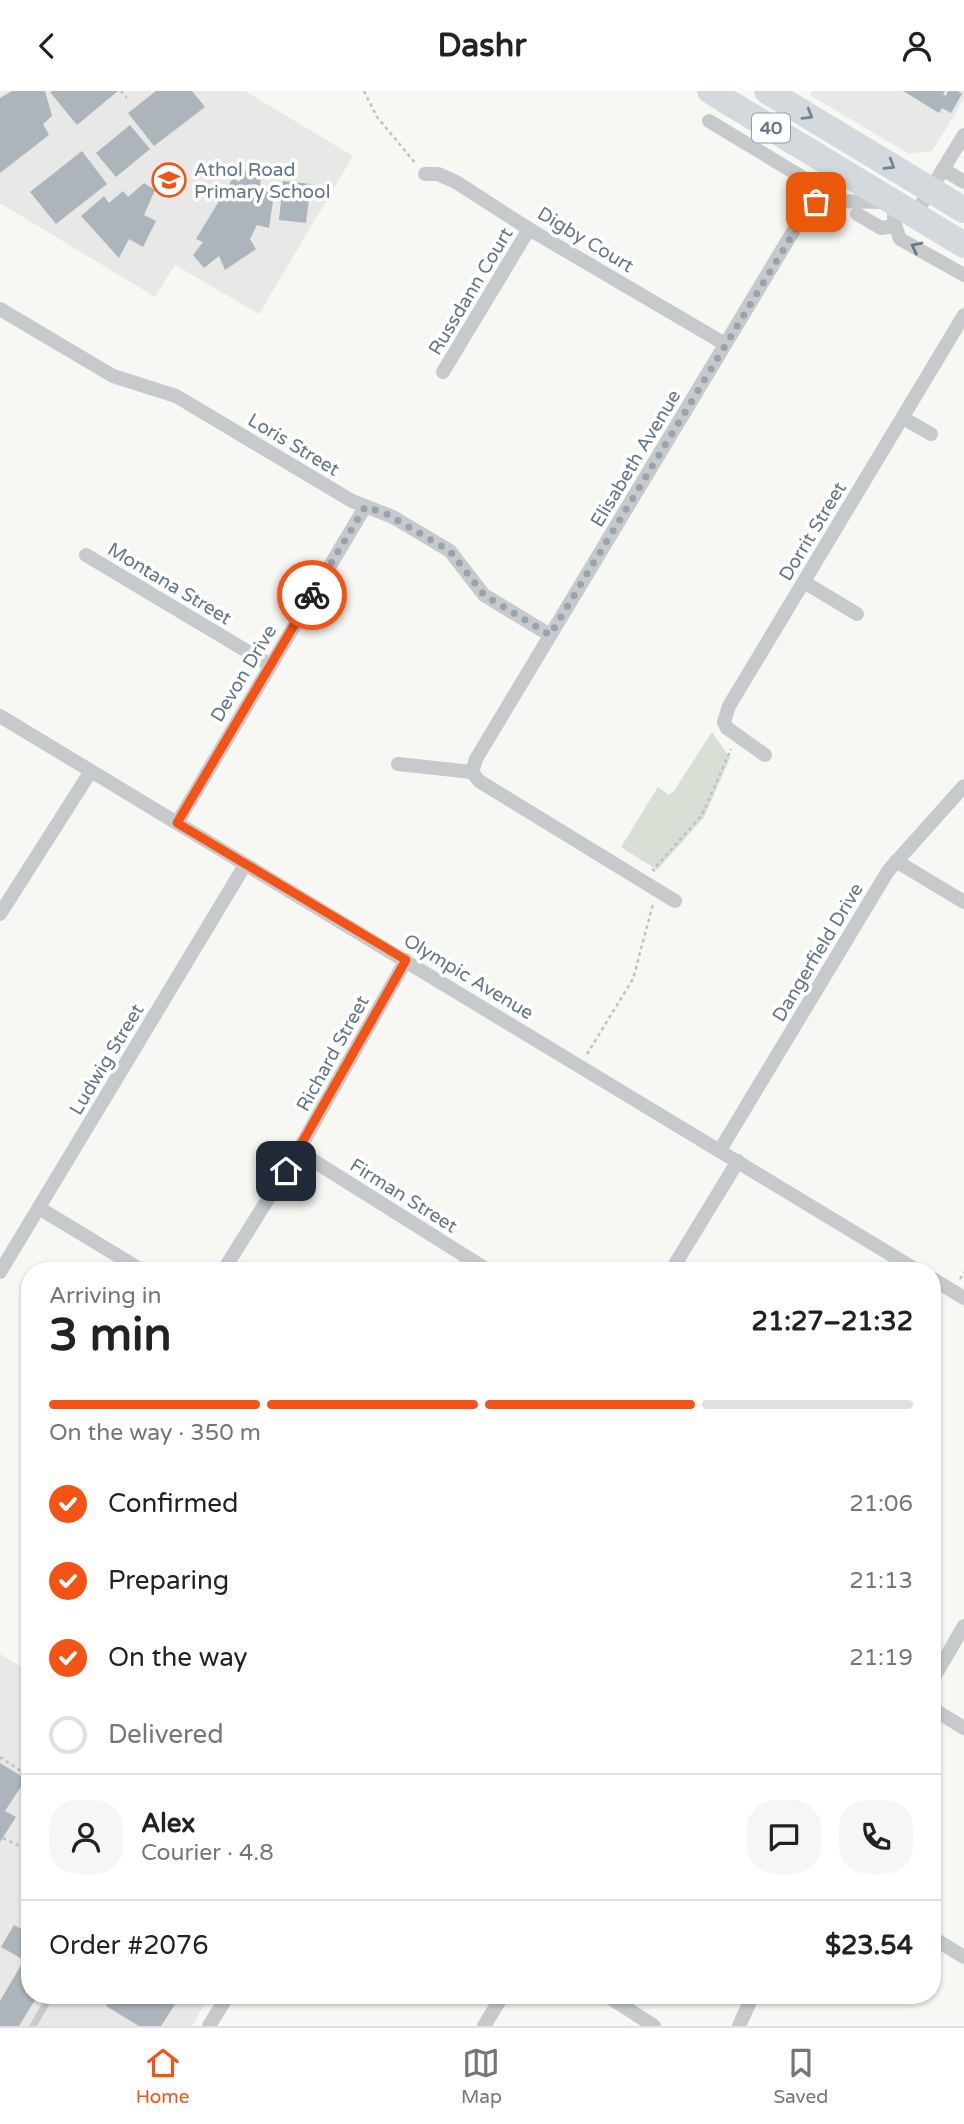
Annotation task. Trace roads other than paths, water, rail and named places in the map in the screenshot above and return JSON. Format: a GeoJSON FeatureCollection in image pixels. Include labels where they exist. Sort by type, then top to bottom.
{"type":"FeatureCollection","features":[{"type":"Feature","properties":{"kind":"highway","name":"40"},"geometry":{"type":"LineString","coordinates":[[709,91],[833,165],[899,211],[964,244]]}},
{"type":"Feature","properties":{"kind":"highway","name":"40"},"geometry":{"type":"LineString","coordinates":[[767,91],[849,140],[937,179],[964,209]]}},
{"type":"Feature","properties":{"kind":"highway"},"geometry":{"type":"LineString","coordinates":[[833,165],[849,140]]}},
{"type":"Feature","properties":{"kind":"street"},"geometry":{"type":"LineString","coordinates":[[709,121],[820,188]]}},
{"type":"Feature","properties":{"kind":"street"},"geometry":{"type":"LineString","coordinates":[[857,213],[882,228],[937,179],[964,135]]}},
{"type":"Feature","properties":{"kind":"street","name":"Elisabeth Avenue"},"geometry":{"type":"LineString","coordinates":[[472,772],[476,759],[833,165]]}},
{"type":"Feature","properties":{"kind":"street","name":"Digby Court"},"geometry":{"type":"LineString","coordinates":[[425,174],[438,174],[456,182],[529,229],[725,344]]}},
{"type":"Feature","properties":{"kind":"street"},"geometry":{"type":"LineString","coordinates":[[937,179],[964,182]]}},
{"type":"Feature","properties":{"kind":"street"},"geometry":{"type":"LineString","coordinates":[[811,204],[824,201],[899,211]]}},
{"type":"Feature","properties":{"kind":"street"},"geometry":{"type":"LineString","coordinates":[[899,211],[902,240],[964,275]]}},
{"type":"Feature","properties":{"kind":"street","name":"Russdann Court"},"geometry":{"type":"LineString","coordinates":[[443,372],[529,229]]}},
{"type":"Feature","properties":{"kind":"street","name":"Loris Street"},"geometry":{"type":"LineString","coordinates":[[0,309],[113,376],[176,396],[344,497],[385,513],[450,551],[484,595],[550,635]]}},
{"type":"Feature","properties":{"kind":"street","name":"Dorrit Street"},"geometry":{"type":"LineString","coordinates":[[765,755],[736,737],[727,728],[724,722],[730,706],[964,315]]}},
{"type":"Feature","properties":{"kind":"street"},"geometry":{"type":"LineString","coordinates":[[902,418],[931,434]]}},
{"type":"Feature","properties":{"kind":"street","name":"Devon Drive"},"geometry":{"type":"LineString","coordinates":[[177,823],[365,507]]}},
{"type":"Feature","properties":{"kind":"street","name":"Montana Street"},"geometry":{"type":"LineString","coordinates":[[86,555],[270,665]]}},
{"type":"Feature","properties":{"kind":"street"},"geometry":{"type":"LineString","coordinates":[[804,582],[857,614]]}},
{"type":"Feature","properties":{"kind":"street","name":"Olympic Avenue"},"geometry":{"type":"LineString","coordinates":[[0,716],[903,1262]]}},
{"type":"Feature","properties":{"kind":"street"},"geometry":{"type":"LineString","coordinates":[[398,764],[472,772],[479,781],[675,901]]}},
{"type":"Feature","properties":{"kind":"street"},"geometry":{"type":"LineString","coordinates":[[0,914],[91,771]]}},
{"type":"Feature","properties":{"kind":"street","name":"Dangerfield Drive"},"geometry":{"type":"LineString","coordinates":[[720,1150],[895,861],[964,786]]}},
{"type":"Feature","properties":{"kind":"street"},"geometry":{"type":"LineString","coordinates":[[895,861],[964,902]]}},
{"type":"Feature","properties":{"kind":"street","name":"Ludwig Street"},"geometry":{"type":"LineString","coordinates":[[0,1272],[245,865]]}},
{"type":"Feature","properties":{"kind":"street","name":"Richard Street"},"geometry":{"type":"LineString","coordinates":[[229,1262],[298,1151],[406,960]]}},
{"type":"Feature","properties":{"kind":"street","name":"Firman Street"},"geometry":{"type":"LineString","coordinates":[[298,1151],[475,1262]]}},
{"type":"Feature","properties":{"kind":"street"},"geometry":{"type":"LineString","coordinates":[[676,1262],[738,1161]]}},
{"type":"Feature","properties":{"kind":"street"},"geometry":{"type":"LineString","coordinates":[[39,1208],[128,1262]]}},
{"type":"Feature","properties":{"kind":"street"},"geometry":{"type":"LineString","coordinates":[[941,1284],[964,1298]]}},
{"type":"Feature","properties":{"kind":"street"},"geometry":{"type":"LineString","coordinates":[[941,1665],[964,1626]]}},
{"type":"Feature","properties":{"kind":"street"},"geometry":{"type":"LineString","coordinates":[[941,1714],[964,1728]]}},
{"type":"Feature","properties":{"kind":"street"},"geometry":{"type":"LineString","coordinates":[[941,1943],[964,1957]]}},
{"type":"Feature","properties":{"kind":"street"},"geometry":{"type":"LineString","coordinates":[[209,2026],[222,2004]]}},
{"type":"Feature","properties":{"kind":"street"},"geometry":{"type":"LineString","coordinates":[[484,2026],[497,2004]]}},
{"type":"Feature","properties":{"kind":"street"},"geometry":{"type":"LineString","coordinates":[[621,2004],[654,2026]]}},
{"type":"Feature","properties":{"kind":"street"},"geometry":{"type":"LineString","coordinates":[[739,2026],[749,2004]]}},
{"type":"Feature","properties":{"kind":"lane"},"geometry":{"type":"LineString","coordinates":[[35,2025],[46,2004]]}},
{"type":"Feature","properties":{"kind":"place","name":"Athol Road Primary School"},"geometry":{"type":"Point","coordinates":[169,180]}}]}
